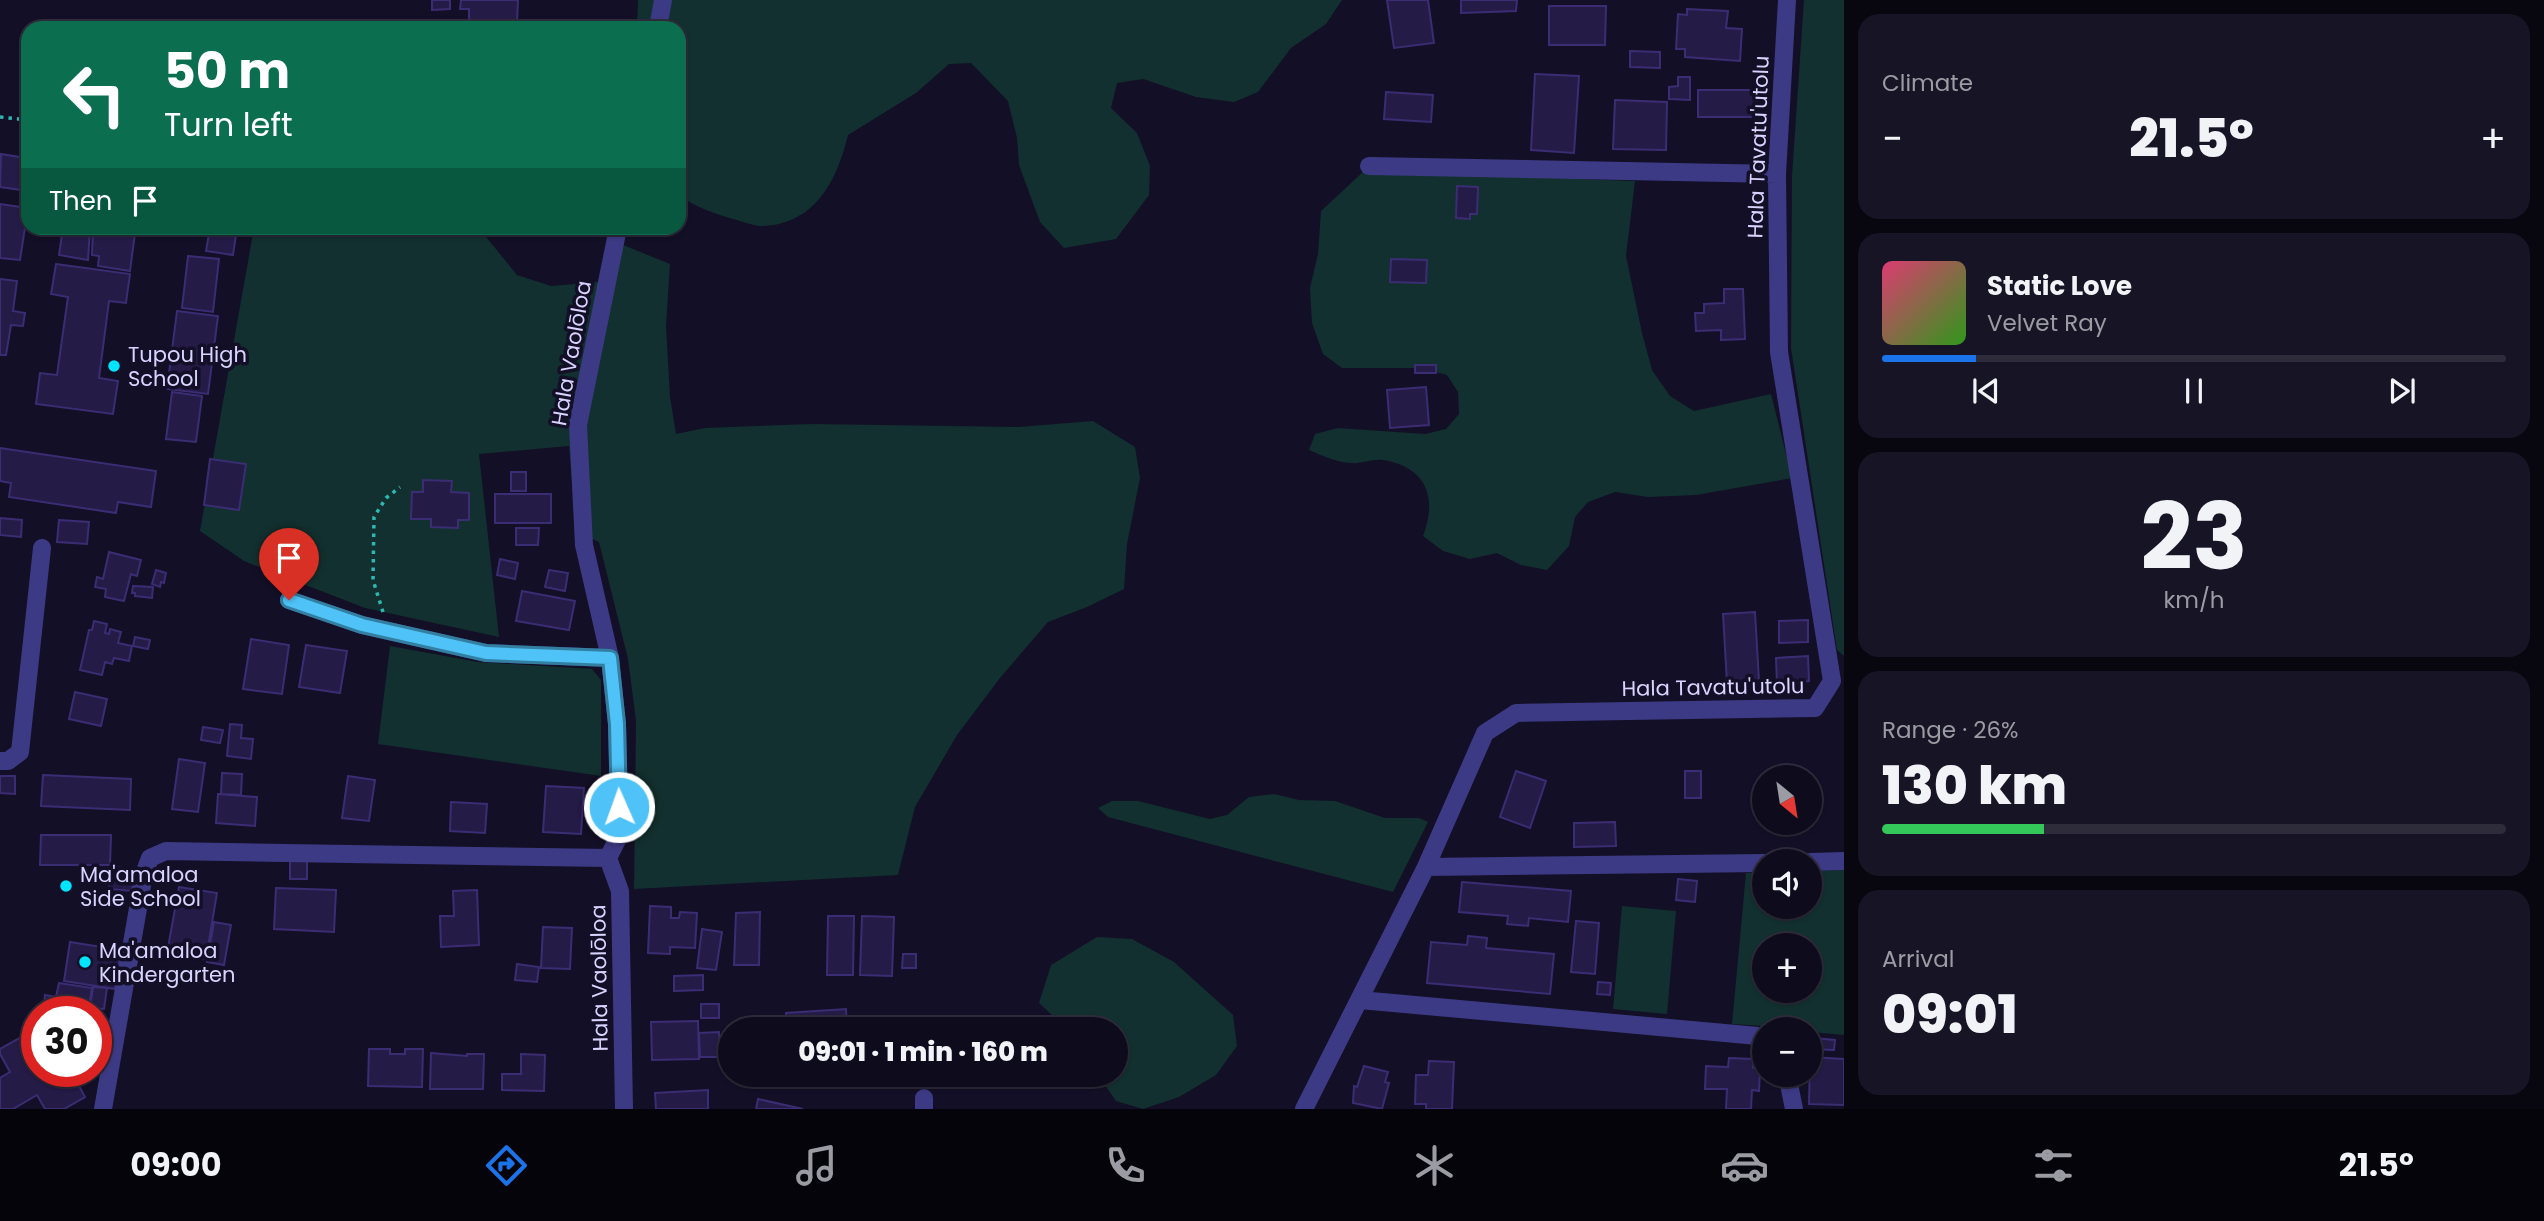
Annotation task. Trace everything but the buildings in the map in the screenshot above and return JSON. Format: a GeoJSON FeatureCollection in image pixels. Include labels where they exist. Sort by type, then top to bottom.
{"type":"FeatureCollection","features":[{"type":"Feature","properties":{"kind":"street"},"geometry":{"type":"LineString","coordinates":[[658,21],[663,0]]}},
{"type":"Feature","properties":{"kind":"street","name":"Hala Tavatu'utolu"},"geometry":{"type":"LineString","coordinates":[[1304,1109],[1426,867],[1485,733],[1516,713],[1815,708],[1838,680],[1779,352],[1777,174],[1787,0]]}},
{"type":"Feature","properties":{"kind":"street"},"geometry":{"type":"LineString","coordinates":[[1369,166],[1777,174]]}},
{"type":"Feature","properties":{"kind":"street","name":"Hala Vaolōloa"},"geometry":{"type":"LineString","coordinates":[[617,235],[578,425],[584,545],[610,658],[617,724],[620,834],[608,858],[620,891],[624,1109]]}},
{"type":"Feature","properties":{"kind":"street"},"geometry":{"type":"LineString","coordinates":[[0,761],[8,761],[20,752],[42,548]]}},
{"type":"Feature","properties":{"kind":"street"},"geometry":{"type":"LineString","coordinates":[[289,600],[362,625],[486,653],[610,658]]}},
{"type":"Feature","properties":{"kind":"street"},"geometry":{"type":"LineString","coordinates":[[103,1109],[144,874],[150,858],[166,851],[608,858]]}},
{"type":"Feature","properties":{"kind":"street"},"geometry":{"type":"LineString","coordinates":[[1822,862],[1844,861]]}},
{"type":"Feature","properties":{"kind":"street"},"geometry":{"type":"LineString","coordinates":[[1426,867],[1752,863]]}},
{"type":"Feature","properties":{"kind":"street"},"geometry":{"type":"LineString","coordinates":[[1360,1000],[1752,1035]]}},
{"type":"Feature","properties":{"kind":"street"},"geometry":{"type":"LineString","coordinates":[[1790,1087],[1794,1109]]}},
{"type":"Feature","properties":{"kind":"path"},"geometry":{"type":"LineString","coordinates":[[0,117],[21,119]]}},
{"type":"Feature","properties":{"kind":"path"},"geometry":{"type":"LineString","coordinates":[[389,631],[373,580],[374,517],[386,498],[400,487]]}},
{"type":"Feature","properties":{"kind":"green space"},"geometry":{"type":"Polygon","coordinates":[[[638,0],[1342,0],[1326,24],[1291,48],[1258,92],[1234,102],[1196,97],[1143,79],[1117,83],[1111,108],[1137,133],[1150,166],[1149,195],[1116,239],[1064,248],[1040,222],[1019,165],[1017,138],[1008,101],[971,63],[949,64],[916,93],[848,135],[838,168],[830,183],[811,208],[798,217],[782,223],[757,226],[691,203],[686,200],[686,21],[637,21],[638,0]]]}},
{"type":"Feature","properties":{"kind":"green space"},"geometry":{"type":"Polygon","coordinates":[[[1804,0],[1844,0],[1844,656],[1837,650],[1791,348],[1792,176],[1804,0]]]}},
{"type":"Feature","properties":{"kind":"green space"},"geometry":{"type":"Polygon","coordinates":[[[1364,171],[1635,181],[1626,256],[1652,370],[1670,396],[1694,411],[1771,394],[1792,478],[1696,495],[1648,497],[1615,492],[1588,502],[1575,517],[1569,546],[1547,570],[1521,565],[1497,553],[1470,559],[1443,551],[1423,536],[1429,509],[1428,497],[1425,486],[1410,469],[1383,460],[1355,463],[1340,461],[1309,450],[1315,434],[1338,428],[1425,434],[1446,429],[1459,414],[1458,392],[1447,375],[1421,368],[1342,368],[1323,354],[1312,323],[1310,288],[1318,254],[1321,211],[1364,171]]]}},
{"type":"Feature","properties":{"kind":"green space"},"geometry":{"type":"Polygon","coordinates":[[[253,235],[485,235],[517,275],[551,286],[598,282],[623,245],[670,264],[666,326],[670,397],[676,434],[705,428],[811,424],[1019,427],[1093,421],[1135,447],[1140,478],[1127,544],[1124,589],[1048,622],[1000,678],[957,735],[915,807],[898,875],[634,889],[636,721],[628,659],[599,542],[576,531],[569,446],[479,454],[499,637],[365,608],[244,561],[200,531],[253,235]]]}},
{"type":"Feature","properties":{"kind":"green space"},"geometry":{"type":"Polygon","coordinates":[[[390,646],[478,662],[592,669],[601,680],[601,776],[378,744],[390,646]]]}},
{"type":"Feature","properties":{"kind":"green space"},"geometry":{"type":"Polygon","coordinates":[[[1274,794],[1299,800],[1335,801],[1385,818],[1419,818],[1428,822],[1393,892],[1108,817],[1098,808],[1112,801],[1138,801],[1210,819],[1227,815],[1249,797],[1274,794]]]}},
{"type":"Feature","properties":{"kind":"green space"},"geometry":{"type":"Polygon","coordinates":[[[1844,870],[1844,1035],[1822,1033],[1822,1017],[1752,1017],[1752,1025],[1732,1024],[1746,873],[1752,873],[1752,919],[1822,919],[1822,871],[1844,870]]]}},
{"type":"Feature","properties":{"kind":"green space"},"geometry":{"type":"Polygon","coordinates":[[[1622,906],[1676,911],[1667,1014],[1613,1009],[1622,906]]]}},
{"type":"Feature","properties":{"kind":"green space"},"geometry":{"type":"Polygon","coordinates":[[[1097,937],[1132,939],[1174,962],[1233,1015],[1237,1046],[1216,1075],[1179,1097],[1143,1109],[1116,1101],[1106,1087],[1128,1087],[1128,1017],[1054,1017],[1039,1003],[1051,965],[1097,937]]]}},
{"type":"Feature","properties":{"kind":"place","name":"Tupou High School"},"geometry":{"type":"Point","coordinates":[114,366]}},
{"type":"Feature","properties":{"kind":"place","name":"Ma'amaloa Side School"},"geometry":{"type":"Point","coordinates":[66,886]}},
{"type":"Feature","properties":{"kind":"place","name":"Ma'amaloa Kindergarten"},"geometry":{"type":"Point","coordinates":[85,962]}},
{"type":"Feature","properties":{"kind":"route"},"geometry":{"type":"LineString","coordinates":[[289,600],[362,625],[486,653],[610,658],[617,724],[619,807]]}}]}
